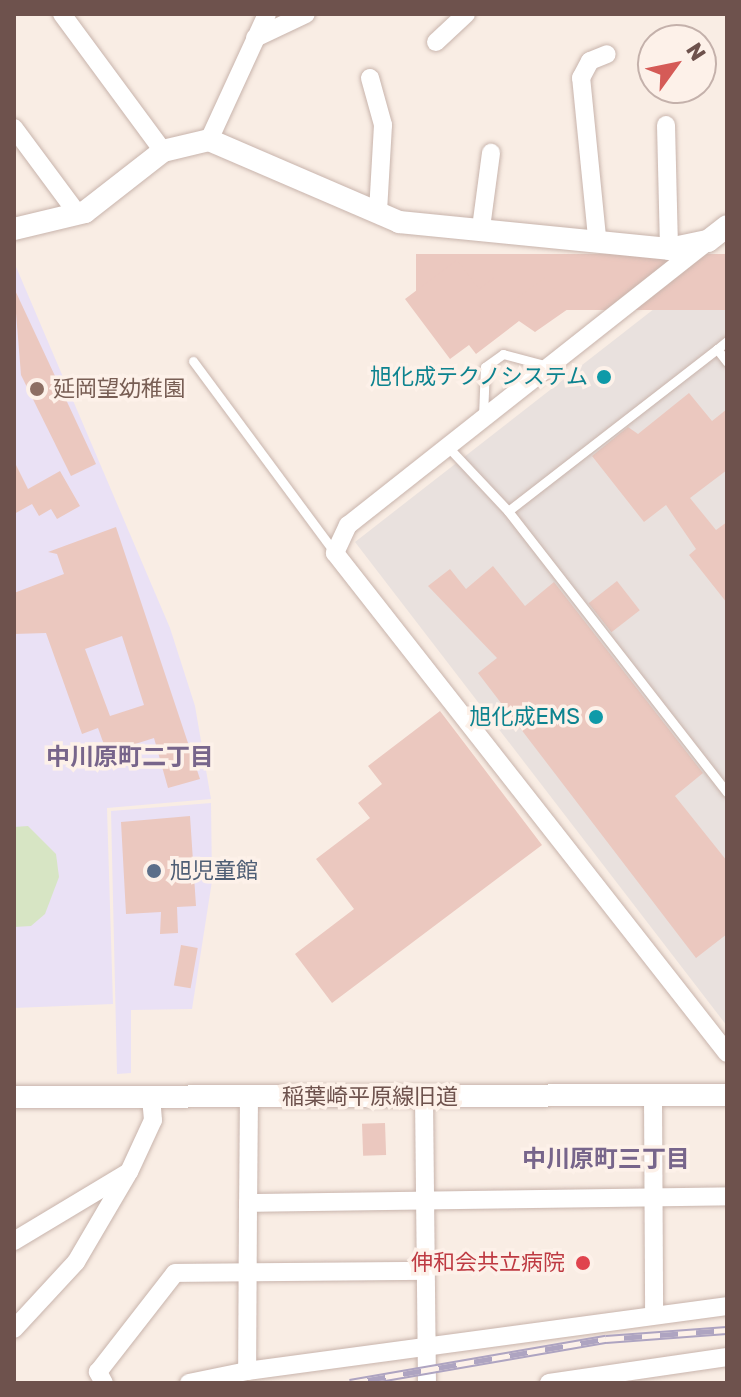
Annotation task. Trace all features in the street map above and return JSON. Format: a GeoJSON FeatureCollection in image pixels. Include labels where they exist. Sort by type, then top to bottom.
{"type":"FeatureCollection","features":[{"type":"Feature","properties":{"kind":"street"},"geometry":{"type":"LineString","coordinates":[[62,14],[163,151]]}},
{"type":"Feature","properties":{"kind":"street"},"geometry":{"type":"LineString","coordinates":[[209,140],[267,14]]}},
{"type":"Feature","properties":{"kind":"street"},"geometry":{"type":"LineString","coordinates":[[255,38],[306,14]]}},
{"type":"Feature","properties":{"kind":"street"},"geometry":{"type":"LineString","coordinates":[[436,42],[466,14]]}},
{"type":"Feature","properties":{"kind":"street"},"geometry":{"type":"LineString","coordinates":[[597,237],[581,78],[590,61],[607,54]]}},
{"type":"Feature","properties":{"kind":"street"},"geometry":{"type":"LineString","coordinates":[[370,78],[383,125],[378,213]]}},
{"type":"Feature","properties":{"kind":"street"},"geometry":{"type":"LineString","coordinates":[[666,125],[669,249]]}},
{"type":"Feature","properties":{"kind":"street"},"geometry":{"type":"LineString","coordinates":[[14,128],[77,213]]}},
{"type":"Feature","properties":{"kind":"street"},"geometry":{"type":"LineString","coordinates":[[14,229],[77,213],[122,189],[163,151],[209,140],[399,222],[597,237],[669,249],[708,241]]}},
{"type":"Feature","properties":{"kind":"street"},"geometry":{"type":"LineString","coordinates":[[481,228],[491,153]]}},
{"type":"Feature","properties":{"kind":"street"},"geometry":{"type":"LineString","coordinates":[[727,226],[348,525],[335,553],[727,1053]]}},
{"type":"Feature","properties":{"kind":"street"},"geometry":{"type":"LineString","coordinates":[[14,1329],[76,1262],[129,1172],[153,1120],[151,1095]]}},
{"type":"Feature","properties":{"kind":"street"},"geometry":{"type":"LineString","coordinates":[[653,1095],[654,1312]]}},
{"type":"Feature","properties":{"kind":"street","name":"稲葉崎平原線旧道"},"geometry":{"type":"LineString","coordinates":[[14,1097],[727,1095]]}},
{"type":"Feature","properties":{"kind":"street"},"geometry":{"type":"LineString","coordinates":[[247,1371],[249,1096]]}},
{"type":"Feature","properties":{"kind":"street"},"geometry":{"type":"LineString","coordinates":[[424,1097],[427,1383]]}},
{"type":"Feature","properties":{"kind":"street"},"geometry":{"type":"LineString","coordinates":[[14,1241],[129,1172]]}},
{"type":"Feature","properties":{"kind":"street"},"geometry":{"type":"LineString","coordinates":[[248,1203],[727,1196]]}},
{"type":"Feature","properties":{"kind":"street"},"geometry":{"type":"LineString","coordinates":[[104,1383],[98,1372],[175,1273],[424,1271]]}},
{"type":"Feature","properties":{"kind":"street"},"geometry":{"type":"LineString","coordinates":[[189,1383],[425,1341],[654,1312],[727,1306]]}},
{"type":"Feature","properties":{"kind":"street"},"geometry":{"type":"LineString","coordinates":[[549,1383],[727,1357]]}},
{"type":"Feature","properties":{"kind":"lane"},"geometry":{"type":"LineString","coordinates":[[508,511],[727,341]]}},
{"type":"Feature","properties":{"kind":"lane"},"geometry":{"type":"LineString","coordinates":[[717,349],[727,362]]}},
{"type":"Feature","properties":{"kind":"lane"},"geometry":{"type":"LineString","coordinates":[[483,419],[485,367],[503,354],[550,366]]}},
{"type":"Feature","properties":{"kind":"lane"},"geometry":{"type":"LineString","coordinates":[[193,361],[335,553]]}},
{"type":"Feature","properties":{"kind":"lane"},"geometry":{"type":"LineString","coordinates":[[448,447],[508,511],[727,792]]}},
{"type":"Feature","properties":{"kind":"shaded area"},"geometry":{"type":"Polygon","coordinates":[[[727,252],[727,1026],[355,542],[727,252]]]}},
{"type":"Feature","properties":{"kind":"shaded area"},"geometry":{"type":"Polygon","coordinates":[[[14,262],[170,628],[195,706],[211,799],[107,808],[113,1004],[14,1008],[14,262]]]}},
{"type":"Feature","properties":{"kind":"shaded area"},"geometry":{"type":"Polygon","coordinates":[[[211,803],[212,881],[192,1009],[131,1010],[131,1073],[117,1074],[111,811],[211,803]]]}},
{"type":"Feature","properties":{"kind":"green space"},"geometry":{"type":"Polygon","coordinates":[[[28,826],[56,854],[59,877],[45,914],[31,926],[14,927],[14,827],[28,826]]]}},
{"type":"Feature","properties":{"kind":"building"},"geometry":{"type":"Polygon","coordinates":[[[416,254],[727,254],[727,310],[416,310],[416,254]]]}},
{"type":"Feature","properties":{"kind":"building"},"geometry":{"type":"Polygon","coordinates":[[[457,260],[479,289],[495,277],[513,301],[546,277],[568,309],[535,332],[519,321],[476,354],[469,345],[450,359],[405,299],[457,260]]]}},
{"type":"Feature","properties":{"kind":"building"},"geometry":{"type":"Polygon","coordinates":[[[14,288],[96,464],[71,476],[21,375],[14,288]]]}},
{"type":"Feature","properties":{"kind":"building"},"geometry":{"type":"Polygon","coordinates":[[[689,393],[712,421],[727,409],[727,470],[690,498],[716,530],[727,522],[727,603],[689,555],[696,549],[666,505],[644,522],[592,456],[628,427],[638,434],[689,393]]]}},
{"type":"Feature","properties":{"kind":"building"},"geometry":{"type":"Polygon","coordinates":[[[14,461],[28,489],[60,471],[80,506],[57,519],[51,509],[39,516],[32,504],[14,514],[14,461]]]}},
{"type":"Feature","properties":{"kind":"building"},"geometry":{"type":"Polygon","coordinates":[[[116,527],[200,779],[168,788],[154,738],[107,753],[98,728],[82,734],[46,633],[14,634],[14,593],[64,574],[57,554],[48,552],[116,527]],[[122,636],[85,649],[110,716],[144,705],[122,636]]]}},
{"type":"Feature","properties":{"kind":"building","name":"旭化成EMS"},"geometry":{"type":"Polygon","coordinates":[[[493,566],[525,606],[554,582],[703,773],[675,796],[727,861],[727,934],[696,958],[478,673],[497,658],[428,586],[450,569],[466,589],[493,566]]]}},
{"type":"Feature","properties":{"kind":"building"},"geometry":{"type":"Polygon","coordinates":[[[617,581],[640,610],[611,632],[589,603],[617,581]]]}},
{"type":"Feature","properties":{"kind":"building"},"geometry":{"type":"Polygon","coordinates":[[[440,711],[542,845],[332,1003],[295,954],[354,909],[316,859],[370,818],[358,803],[382,784],[368,766],[440,711]]]}},
{"type":"Feature","properties":{"kind":"building"},"geometry":{"type":"Polygon","coordinates":[[[190,816],[196,906],[177,907],[178,933],[160,934],[161,912],[126,914],[121,822],[190,816]]]}},
{"type":"Feature","properties":{"kind":"building"},"geometry":{"type":"Polygon","coordinates":[[[181,945],[198,948],[191,988],[174,985],[181,945]]]}},
{"type":"Feature","properties":{"kind":"building"},"geometry":{"type":"Polygon","coordinates":[[[385,1123],[386,1155],[363,1156],[362,1124],[385,1123]]]}},
{"type":"Feature","properties":{"kind":"railway"},"geometry":{"type":"LineString","coordinates":[[350,1383],[606,1339],[727,1330]]}},
{"type":"Feature","properties":{"kind":"place","name":"旭化成テクノシステム"},"geometry":{"type":"Point","coordinates":[604,377]}},
{"type":"Feature","properties":{"kind":"place","name":"延岡望幼稚園"},"geometry":{"type":"Point","coordinates":[37,389]}},
{"type":"Feature","properties":{"kind":"place","name":"旭化成EMS"},"geometry":{"type":"Point","coordinates":[596,717]}},
{"type":"Feature","properties":{"kind":"place","name":"旭児童館"},"geometry":{"type":"Point","coordinates":[154,871]}},
{"type":"Feature","properties":{"kind":"place","name":"伸和会共立病院"},"geometry":{"type":"Point","coordinates":[583,1263]}},
{"type":"Feature","properties":{"kind":"district","name":"中川原町二丁目"},"geometry":{"type":"Point","coordinates":[130,758]}},
{"type":"Feature","properties":{"kind":"district","name":"中川原町三丁目"},"geometry":{"type":"Point","coordinates":[606,1160]}}]}
